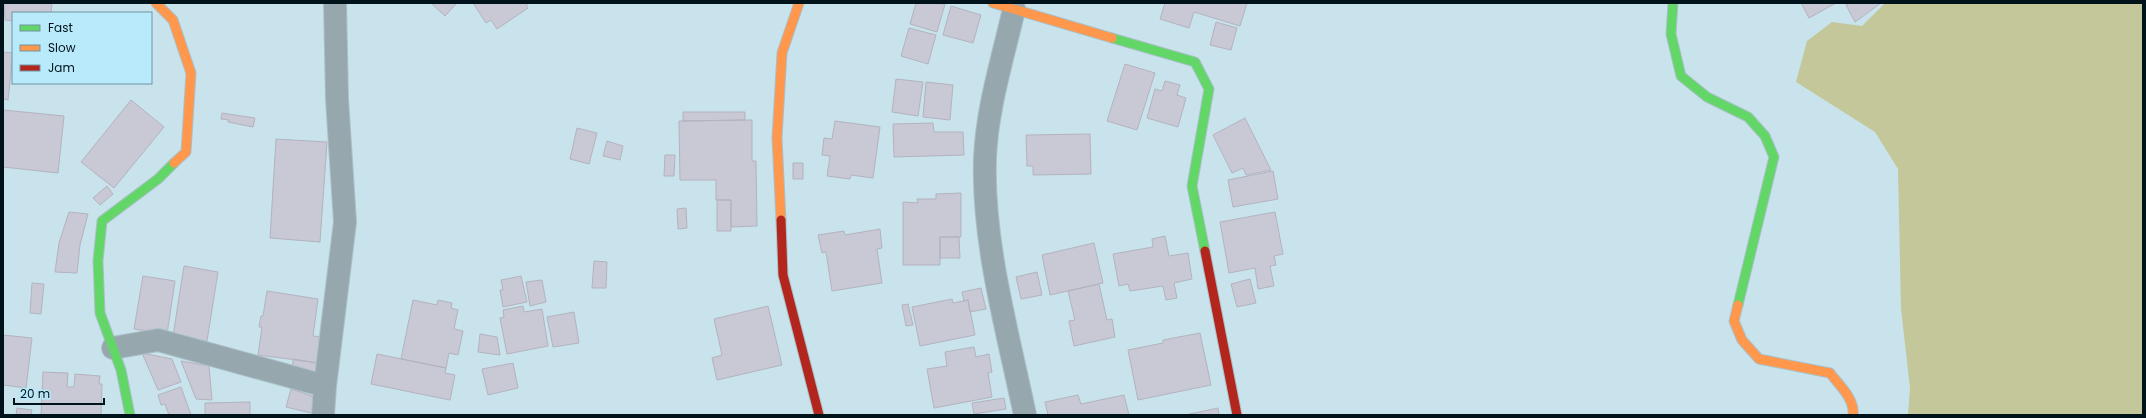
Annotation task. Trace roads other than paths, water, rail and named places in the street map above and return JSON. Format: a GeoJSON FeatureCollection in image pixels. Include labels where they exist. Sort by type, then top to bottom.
{"type":"FeatureCollection","features":[{"type":"Feature","properties":{"kind":"street"},"geometry":{"type":"LineString","coordinates":[[130,415],[121,370],[100,313],[98,261],[102,221],[158,178],[186,152],[191,73],[173,20],[156,3]]}},
{"type":"Feature","properties":{"kind":"street"},"geometry":{"type":"LineString","coordinates":[[323,415],[324,386],[345,222],[337,99],[335,3]]}},
{"type":"Feature","properties":{"kind":"street"},"geometry":{"type":"LineString","coordinates":[[798,3],[782,53],[777,138],[783,275],[819,415]]}},
{"type":"Feature","properties":{"kind":"street"},"geometry":{"type":"LineString","coordinates":[[993,3],[1195,62],[1209,89],[1192,186],[1237,415]]}},
{"type":"Feature","properties":{"kind":"street"},"geometry":{"type":"LineString","coordinates":[[1673,3],[1671,34],[1681,76],[1707,97],[1748,117],[1765,136],[1774,157],[1734,321],[1742,340],[1759,359],[1830,373],[1846,393],[1854,408],[1853,415]]}},
{"type":"Feature","properties":{"kind":"street"},"geometry":{"type":"LineString","coordinates":[[1014,9],[992,105],[986,166],[987,221],[1025,415]]}},
{"type":"Feature","properties":{"kind":"street"},"geometry":{"type":"LineString","coordinates":[[113,348],[158,340],[324,386]]}}]}
